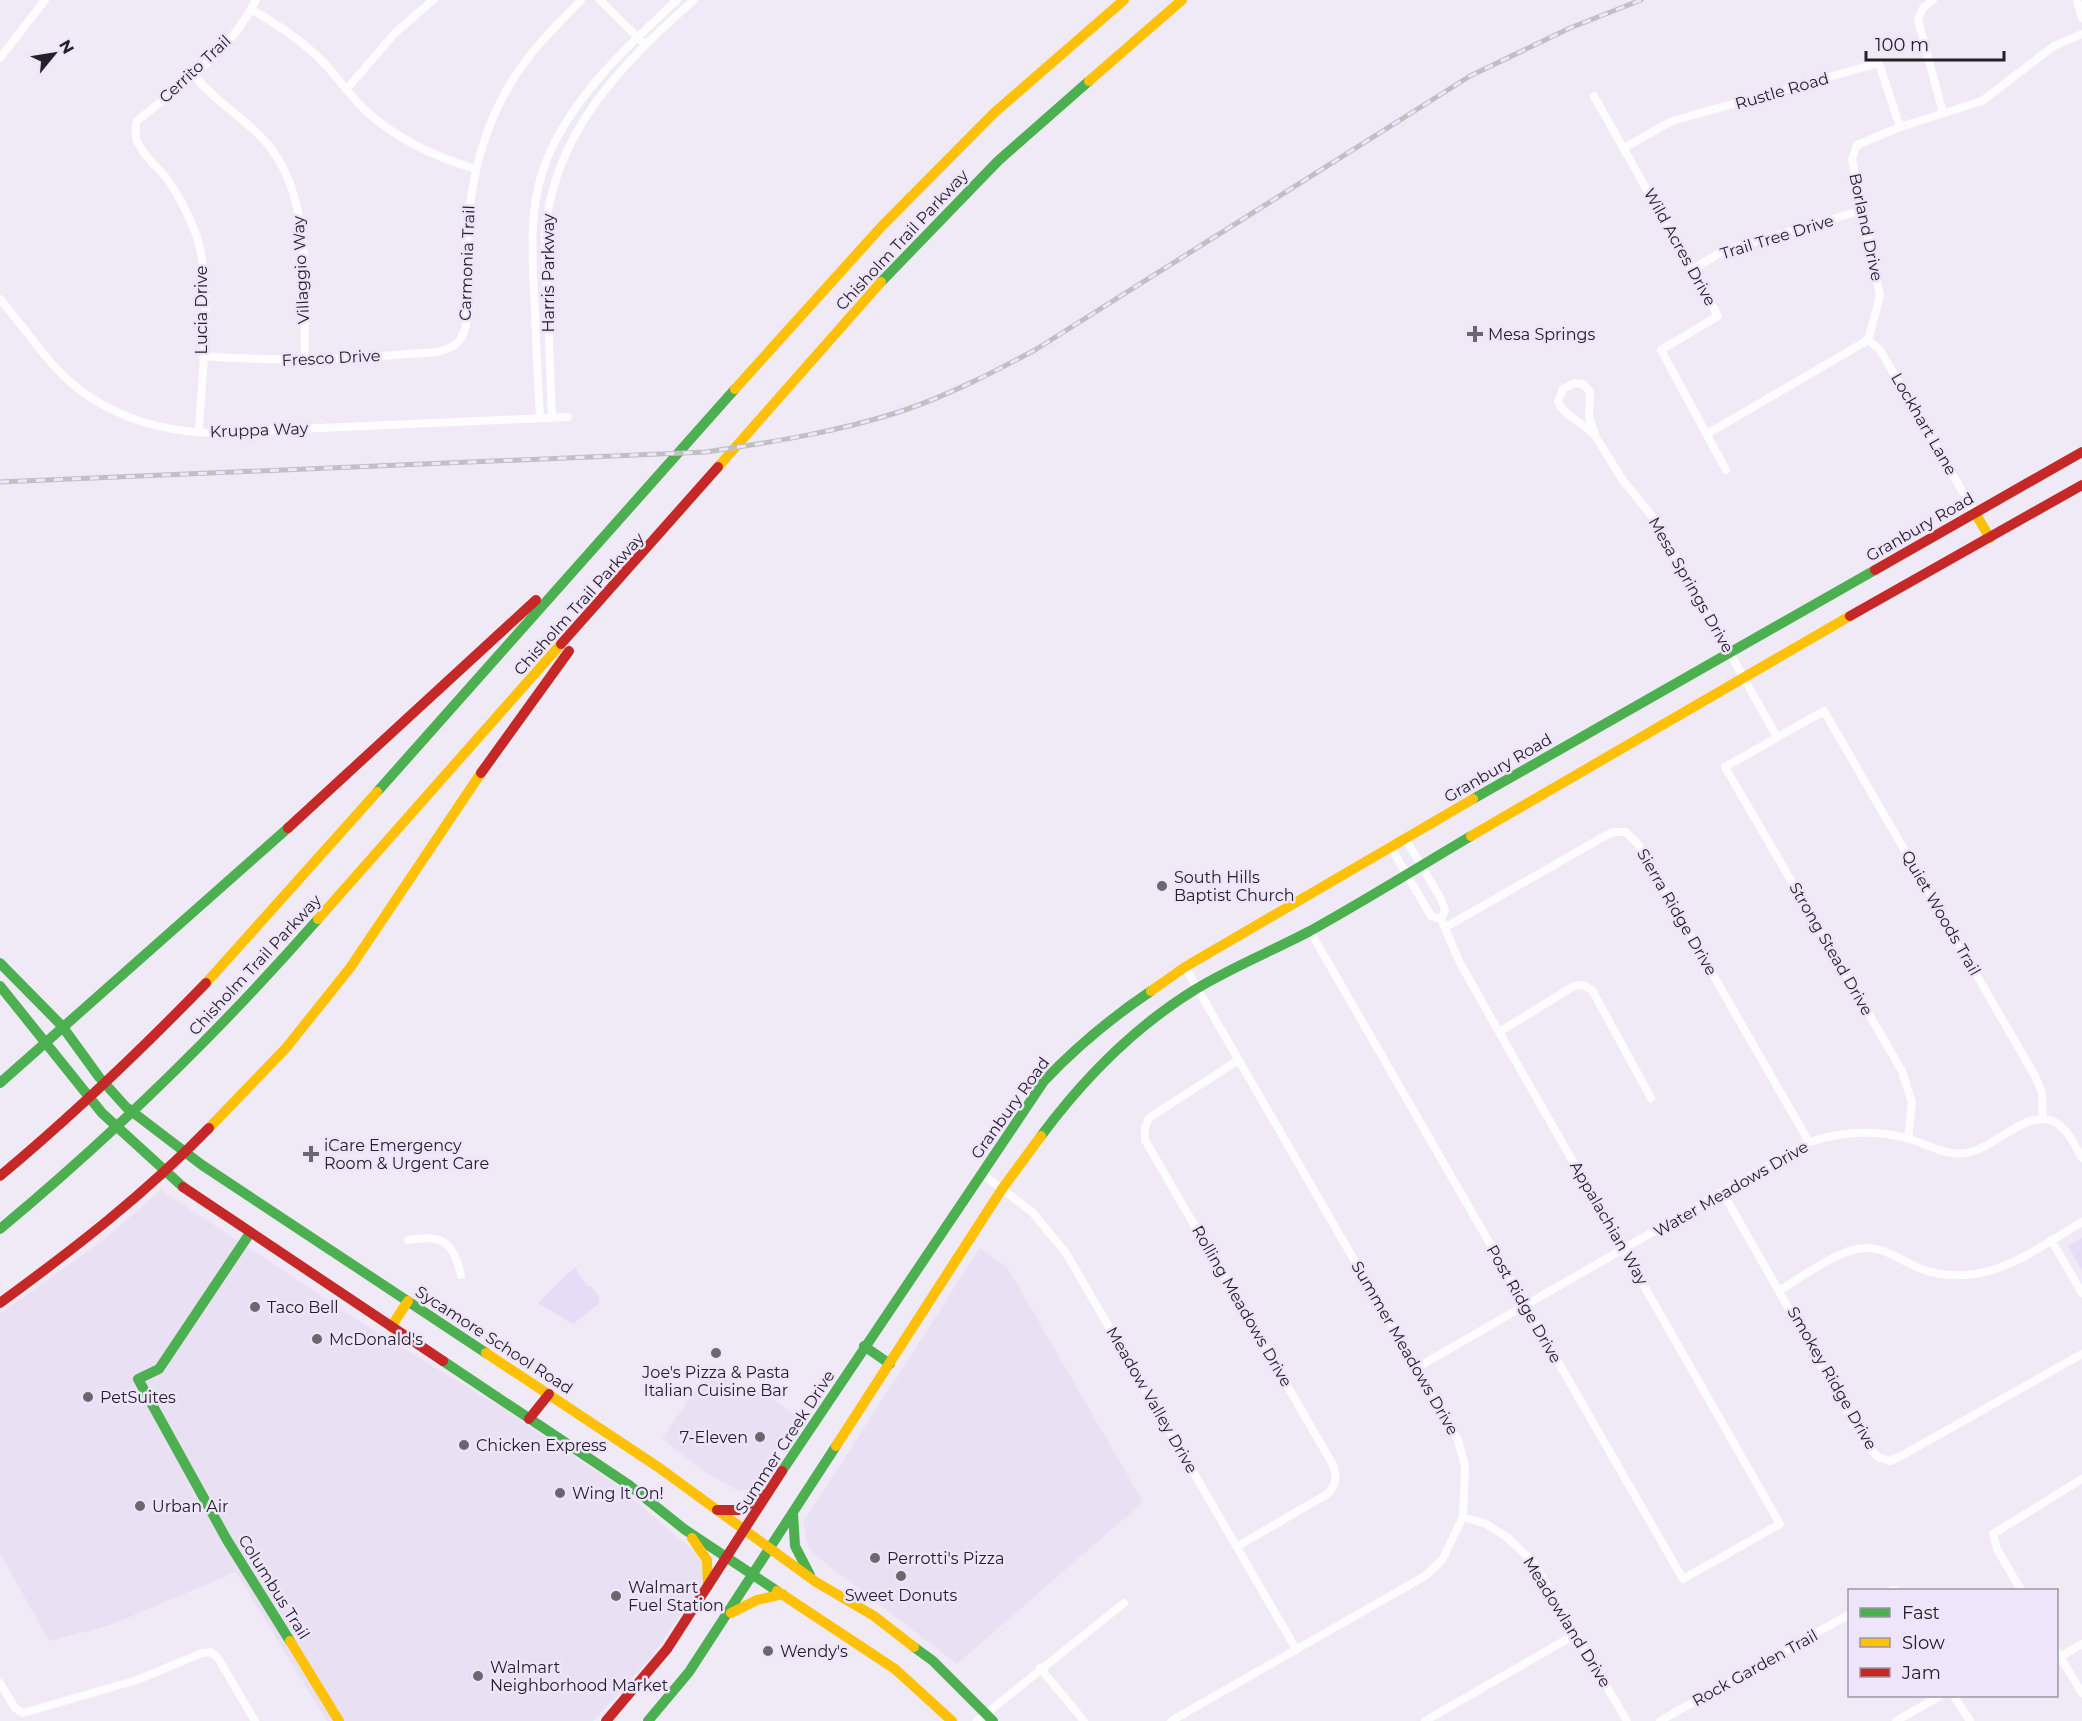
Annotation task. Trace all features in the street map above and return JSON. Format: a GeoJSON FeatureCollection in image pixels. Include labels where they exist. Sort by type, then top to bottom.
{"type":"FeatureCollection","features":[{"type":"Feature","properties":{"kind":"main road","name":"Chisholm Trail Parkway"},"geometry":{"type":"LineString","coordinates":[[0,1176],[60,1126],[138,1054],[263,922],[585,556],[866,242],[956,150],[1043,68],[1124,0]]}},
{"type":"Feature","properties":{"kind":"main road","name":"Chisholm Trail Parkway"},"geometry":{"type":"LineString","coordinates":[[0,1229],[88,1155],[166,1081],[261,985],[614,587],[868,295],[990,169],[1094,75],[1182,0]]}},
{"type":"Feature","properties":{"kind":"main road","name":"Granbury Road"},"geometry":{"type":"LineString","coordinates":[[981,1173],[1044,1081],[1075,1048],[1103,1024],[1185,967],[1390,846],[2082,452]]}},
{"type":"Feature","properties":{"kind":"main road"},"geometry":{"type":"LineString","coordinates":[[648,1721],[689,1672],[1002,1189],[1067,1101],[1116,1049],[1158,1013],[1198,988],[1310,931],[1743,677],[2082,485]]}},
{"type":"Feature","properties":{"kind":"main road"},"geometry":{"type":"LineString","coordinates":[[1975,513],[1990,538]]}},
{"type":"Feature","properties":{"kind":"main road"},"geometry":{"type":"LineString","coordinates":[[0,1083],[373,752],[474,655],[585,556]]}},
{"type":"Feature","properties":{"kind":"main road"},"geometry":{"type":"LineString","coordinates":[[0,1303],[93,1235],[166,1172],[286,1048],[350,968],[478,777],[614,587]]}},
{"type":"Feature","properties":{"kind":"main road","name":"Sycamore School Road"},"geometry":{"type":"LineString","coordinates":[[0,963],[62,1026],[99,1077],[126,1107],[186,1152],[658,1467],[714,1510],[816,1582],[874,1616],[933,1661],[985,1718]]}},
{"type":"Feature","properties":{"kind":"main road"},"geometry":{"type":"LineString","coordinates":[[0,986],[102,1113],[189,1192],[629,1485],[684,1529],[895,1669],[952,1721]]}},
{"type":"Feature","properties":{"kind":"main road","name":"Summer Creek Drive"},"geometry":{"type":"LineString","coordinates":[[606,1721],[667,1649],[864,1346],[981,1173]]}},
{"type":"Feature","properties":{"kind":"main road","name":"Columbus Trail"},"geometry":{"type":"LineString","coordinates":[[250,1233],[159,1369],[138,1379],[227,1540],[339,1721]]}},
{"type":"Feature","properties":{"kind":"main road"},"geometry":{"type":"LineString","coordinates":[[391,1327],[408,1301]]}},
{"type":"Feature","properties":{"kind":"main road"},"geometry":{"type":"LineString","coordinates":[[864,1346],[890,1364]]}},
{"type":"Feature","properties":{"kind":"main road"},"geometry":{"type":"LineString","coordinates":[[529,1419],[549,1394]]}},
{"type":"Feature","properties":{"kind":"main road"},"geometry":{"type":"LineString","coordinates":[[714,1510],[735,1513],[744,1510],[771,1492]]}},
{"type":"Feature","properties":{"kind":"main road"},"geometry":{"type":"LineString","coordinates":[[794,1509],[793,1536],[796,1548],[800,1560],[816,1582]]}},
{"type":"Feature","properties":{"kind":"main road"},"geometry":{"type":"LineString","coordinates":[[684,1529],[705,1554],[710,1575],[707,1590]]}},
{"type":"Feature","properties":{"kind":"main road"},"geometry":{"type":"LineString","coordinates":[[726,1616],[741,1606],[783,1594]]}},
{"type":"Feature","properties":{"kind":"street"},"geometry":{"type":"LineString","coordinates":[[0,58],[45,0]]}},
{"type":"Feature","properties":{"kind":"street","name":"Cerrito Trail"},"geometry":{"type":"LineString","coordinates":[[135,136],[138,121],[194,75],[230,39],[256,0]]}},
{"type":"Feature","properties":{"kind":"street"},"geometry":{"type":"LineString","coordinates":[[346,90],[395,33],[433,0]]}},
{"type":"Feature","properties":{"kind":"street","name":"Carmonia Trail"},"geometry":{"type":"LineString","coordinates":[[457,342],[464,335],[466,325],[467,210],[488,129],[505,94],[530,55],[581,0]]}},
{"type":"Feature","properties":{"kind":"street"},"geometry":{"type":"LineString","coordinates":[[600,0],[644,44]]}},
{"type":"Feature","properties":{"kind":"street","name":"Harris Parkway"},"geometry":{"type":"LineString","coordinates":[[540,418],[531,238],[536,196],[549,153],[569,117],[611,63],[677,0]]}},
{"type":"Feature","properties":{"kind":"street","name":"Harris Parkway"},"geometry":{"type":"LineString","coordinates":[[552,418],[545,269],[545,234],[550,195],[576,130],[593,103],[644,44],[694,0]]}},
{"type":"Feature","properties":{"kind":"street"},"geometry":{"type":"LineString","coordinates":[[1933,0],[1923,8],[1918,20],[1943,113]]}},
{"type":"Feature","properties":{"kind":"street"},"geometry":{"type":"LineString","coordinates":[[2077,0],[2082,18]]}},
{"type":"Feature","properties":{"kind":"street"},"geometry":{"type":"LineString","coordinates":[[251,9],[296,38],[319,58],[364,109],[419,149],[443,160],[476,169]]}},
{"type":"Feature","properties":{"kind":"street","name":"Borland Drive"},"geometry":{"type":"LineString","coordinates":[[1868,340],[1880,296],[1851,159],[1857,145],[1900,127],[1982,101],[2055,46],[2082,34]]}},
{"type":"Feature","properties":{"kind":"street","name":"Rustle Road"},"geometry":{"type":"LineString","coordinates":[[1624,148],[1671,121],[1879,63],[1900,127]]}},
{"type":"Feature","properties":{"kind":"street","name":"Villaggio Way"},"geometry":{"type":"LineString","coordinates":[[194,75],[209,94],[248,124],[265,141],[289,178],[301,220],[305,361]]}},
{"type":"Feature","properties":{"kind":"street","name":"Wild Acres Drive"},"geometry":{"type":"LineString","coordinates":[[1594,96],[1718,316],[1661,350],[1726,470]]}},
{"type":"Feature","properties":{"kind":"street","name":"Lucia Drive"},"geometry":{"type":"LineString","coordinates":[[135,136],[140,149],[166,177],[182,203],[195,230],[202,262],[205,298],[199,432]]}},
{"type":"Feature","properties":{"kind":"street","name":"Trail Tree Drive"},"geometry":{"type":"LineString","coordinates":[[1693,269],[1723,250],[1863,210]]}},
{"type":"Feature","properties":{"kind":"street","name":"Kruppa Way"},"geometry":{"type":"LineString","coordinates":[[0,299],[56,368],[91,398],[112,411],[162,428],[199,432],[568,417]]}},
{"type":"Feature","properties":{"kind":"street"},"geometry":{"type":"LineString","coordinates":[[1707,434],[1868,340]]}},
{"type":"Feature","properties":{"kind":"street","name":"Lockhart Lane"},"geometry":{"type":"LineString","coordinates":[[1868,340],[1881,350],[1975,513]]}},
{"type":"Feature","properties":{"kind":"street","name":"Fresco Drive"},"geometry":{"type":"LineString","coordinates":[[202,356],[305,361],[443,350],[457,342]]}},
{"type":"Feature","properties":{"kind":"street","name":"Mesa Springs Drive"},"geometry":{"type":"LineString","coordinates":[[1596,437],[1589,417],[1590,392],[1583,384],[1574,383],[1565,386],[1559,396],[1561,408],[1583,423],[1596,437],[1622,478],[1655,519],[1777,738]]}},
{"type":"Feature","properties":{"kind":"street","name":"Quiet Woods Trail"},"geometry":{"type":"LineString","coordinates":[[1777,738],[1824,711],[2035,1076],[2042,1093],[2043,1119]]}},
{"type":"Feature","properties":{"kind":"street","name":"Strong Stead Drive"},"geometry":{"type":"LineString","coordinates":[[1777,738],[1725,767],[1902,1071],[1911,1103],[1908,1138]]}},
{"type":"Feature","properties":{"kind":"street","name":"Sierra Ridge Drive"},"geometry":{"type":"LineString","coordinates":[[1446,927],[1603,837],[1614,832],[1626,832],[1638,844],[1809,1142]]}},
{"type":"Feature","properties":{"kind":"street","name":"Appalachian Way"},"geometry":{"type":"LineString","coordinates":[[1406,838],[1441,899],[1445,910],[1441,919]]}},
{"type":"Feature","properties":{"kind":"street","name":"Appalachian Way"},"geometry":{"type":"LineString","coordinates":[[1390,846],[1431,916],[1441,919],[1446,927],[1460,963],[1780,1524]]}},
{"type":"Feature","properties":{"kind":"street","name":"Post Ridge Drive"},"geometry":{"type":"LineString","coordinates":[[1310,931],[1683,1579],[1780,1524]]}},
{"type":"Feature","properties":{"kind":"street","name":"Summer Meadows Drive"},"geometry":{"type":"LineString","coordinates":[[1171,1721],[1425,1576],[1442,1560],[1463,1517],[1465,1466],[1458,1440],[1418,1367],[1237,1061],[1185,967]]}},
{"type":"Feature","properties":{"kind":"street"},"geometry":{"type":"LineString","coordinates":[[1499,1032],[1574,986],[1583,985],[1592,990],[1651,1098]]}},
{"type":"Feature","properties":{"kind":"street","name":"Rolling Meadows Drive"},"geometry":{"type":"LineString","coordinates":[[1237,1061],[1149,1118],[1145,1127],[1145,1140],[1332,1463],[1336,1474],[1334,1485],[1329,1493],[1238,1546]]}},
{"type":"Feature","properties":{"kind":"street"},"geometry":{"type":"LineString","coordinates":[[2043,1119],[2051,1120],[2064,1130],[2082,1158]]}},
{"type":"Feature","properties":{"kind":"street","name":"Water Meadows Drive"},"geometry":{"type":"LineString","coordinates":[[1418,1367],[1625,1251],[1809,1142],[1857,1133],[1908,1138],[1948,1153],[1965,1154],[1983,1148],[2029,1121],[2043,1119]]}},
{"type":"Feature","properties":{"kind":"street","name":"Meadow Valley Drive"},"geometry":{"type":"LineString","coordinates":[[981,1173],[1032,1212],[1066,1252],[1238,1546],[1296,1650]]}},
{"type":"Feature","properties":{"kind":"street","name":"Smokey Ridge Drive"},"geometry":{"type":"LineString","coordinates":[[1723,1193],[1868,1446],[1878,1457],[1890,1461],[2082,1354]]}},
{"type":"Feature","properties":{"kind":"street"},"geometry":{"type":"LineString","coordinates":[[1780,1290],[1855,1250],[1878,1249],[1931,1272],[1966,1275],[2006,1265],[2082,1222]]}},
{"type":"Feature","properties":{"kind":"street"},"geometry":{"type":"LineString","coordinates":[[408,1240],[427,1237],[443,1241],[456,1253],[461,1275]]}},
{"type":"Feature","properties":{"kind":"street"},"geometry":{"type":"LineString","coordinates":[[2051,1240],[2082,1293]]}},
{"type":"Feature","properties":{"kind":"street"},"geometry":{"type":"LineString","coordinates":[[2020,1589],[1997,1549],[1993,1534],[2081,1482]]}},
{"type":"Feature","properties":{"kind":"street","name":"Meadowland Drive"},"geometry":{"type":"LineString","coordinates":[[1463,1517],[1486,1524],[1507,1537],[1533,1562],[1627,1721]]}},
{"type":"Feature","properties":{"kind":"street"},"geometry":{"type":"LineString","coordinates":[[985,1718],[1040,1668],[1124,1603]]}},
{"type":"Feature","properties":{"kind":"street","name":"Rock Garden Trail"},"geometry":{"type":"LineString","coordinates":[[1660,1721],[1848,1615]]}},
{"type":"Feature","properties":{"kind":"street"},"geometry":{"type":"LineString","coordinates":[[1425,1721],[1576,1634]]}},
{"type":"Feature","properties":{"kind":"street"},"geometry":{"type":"LineString","coordinates":[[2082,1644],[2058,1653],[2082,1693]]}},
{"type":"Feature","properties":{"kind":"street"},"geometry":{"type":"LineString","coordinates":[[0,1683],[19,1712],[104,1691],[202,1653],[211,1652],[218,1658],[255,1721]]}},
{"type":"Feature","properties":{"kind":"street"},"geometry":{"type":"LineString","coordinates":[[1040,1668],[1084,1721]]}},
{"type":"Feature","properties":{"kind":"street"},"geometry":{"type":"LineString","coordinates":[[1896,1721],[1937,1697]]}},
{"type":"Feature","properties":{"kind":"street"},"geometry":{"type":"LineString","coordinates":[[1955,1697],[1970,1721]]}},
{"type":"Feature","properties":{"kind":"shaded area"},"geometry":{"type":"Polygon","coordinates":[[[161,1190],[370,1328],[504,1409],[618,1486],[697,1554],[703,1566],[703,1583],[651,1657],[593,1721],[327,1721],[236,1572],[110,1625],[49,1641],[0,1553],[0,1314],[106,1238],[161,1190]]]}},
{"type":"Feature","properties":{"kind":"shaded area"},"geometry":{"type":"Polygon","coordinates":[[[2082,1238],[2082,1270],[2068,1246],[2082,1238]]]}},
{"type":"Feature","properties":{"kind":"shaded area"},"geometry":{"type":"Polygon","coordinates":[[[980,1248],[1007,1267],[1143,1502],[957,1664],[811,1552],[806,1539],[804,1521],[980,1248]]]}},
{"type":"Feature","properties":{"kind":"shaded area"},"geometry":{"type":"Polygon","coordinates":[[[575,1267],[587,1287],[591,1286],[600,1298],[598,1300],[600,1303],[573,1324],[538,1303],[575,1267]]]}},
{"type":"Feature","properties":{"kind":"shaded area"},"geometry":{"type":"Polygon","coordinates":[[[711,1366],[756,1395],[761,1390],[800,1419],[754,1487],[739,1491],[706,1473],[662,1439],[711,1366]]]}},
{"type":"Feature","properties":{"kind":"railway"},"geometry":{"type":"LineString","coordinates":[[0,482],[706,452],[805,436],[902,411],[953,391],[1035,350],[1470,76],[1570,28],[1641,0]]}},
{"type":"Feature","properties":{"kind":"traffic: fast"},"geometry":{"type":"LineString","coordinates":[[881,282],[998,161],[1089,81]]}},
{"type":"Feature","properties":{"kind":"traffic: fast"},"geometry":{"type":"LineString","coordinates":[[377,792],[735,389]]}},
{"type":"Feature","properties":{"kind":"traffic: fast"},"geometry":{"type":"LineString","coordinates":[[1473,799],[1875,570]]}},
{"type":"Feature","properties":{"kind":"traffic: fast"},"geometry":{"type":"LineString","coordinates":[[0,1083],[288,828]]}},
{"type":"Feature","properties":{"kind":"traffic: fast"},"geometry":{"type":"LineString","coordinates":[[1041,1136],[1111,1055],[1173,1004],[1224,973],[1330,920],[1471,836]]}},
{"type":"Feature","properties":{"kind":"traffic: fast"},"geometry":{"type":"LineString","coordinates":[[0,1229],[125,1119],[243,1001],[318,919]]}},
{"type":"Feature","properties":{"kind":"traffic: fast"},"geometry":{"type":"LineString","coordinates":[[0,963],[62,1026],[99,1077],[126,1107],[202,1165],[486,1353]]}},
{"type":"Feature","properties":{"kind":"traffic: fast"},"geometry":{"type":"LineString","coordinates":[[0,986],[102,1113],[183,1187]]}},
{"type":"Feature","properties":{"kind":"traffic: fast"},"geometry":{"type":"LineString","coordinates":[[782,1471],[1044,1081],[1095,1033],[1151,991]]}},
{"type":"Feature","properties":{"kind":"traffic: fast"},"geometry":{"type":"LineString","coordinates":[[250,1233],[159,1369],[138,1379],[227,1540],[290,1641]]}},
{"type":"Feature","properties":{"kind":"traffic: fast"},"geometry":{"type":"LineString","coordinates":[[864,1346],[890,1364]]}},
{"type":"Feature","properties":{"kind":"traffic: fast"},"geometry":{"type":"LineString","coordinates":[[443,1361],[629,1485],[684,1529],[777,1591]]}},
{"type":"Feature","properties":{"kind":"traffic: fast"},"geometry":{"type":"LineString","coordinates":[[648,1721],[689,1672],[836,1446]]}},
{"type":"Feature","properties":{"kind":"traffic: fast"},"geometry":{"type":"LineString","coordinates":[[793,1513],[795,1546],[810,1575]]}},
{"type":"Feature","properties":{"kind":"traffic: fast"},"geometry":{"type":"LineString","coordinates":[[914,1647],[933,1661],[993,1721]]}},
{"type":"Feature","properties":{"kind":"traffic: slow"},"geometry":{"type":"LineString","coordinates":[[735,389],[882,226],[994,113],[1124,0]]}},
{"type":"Feature","properties":{"kind":"traffic: slow"},"geometry":{"type":"LineString","coordinates":[[1089,81],[1182,0]]}},
{"type":"Feature","properties":{"kind":"traffic: slow"},"geometry":{"type":"LineString","coordinates":[[718,467],[881,282]]}},
{"type":"Feature","properties":{"kind":"traffic: slow"},"geometry":{"type":"LineString","coordinates":[[1975,513],[1990,538]]}},
{"type":"Feature","properties":{"kind":"traffic: slow"},"geometry":{"type":"LineString","coordinates":[[1471,836],[1850,616]]}},
{"type":"Feature","properties":{"kind":"traffic: slow"},"geometry":{"type":"LineString","coordinates":[[318,919],[561,644]]}},
{"type":"Feature","properties":{"kind":"traffic: slow"},"geometry":{"type":"LineString","coordinates":[[209,1128],[286,1048],[350,968],[481,773]]}},
{"type":"Feature","properties":{"kind":"traffic: slow"},"geometry":{"type":"LineString","coordinates":[[206,983],[377,792]]}},
{"type":"Feature","properties":{"kind":"traffic: slow"},"geometry":{"type":"LineString","coordinates":[[1151,991],[1185,967],[1473,799]]}},
{"type":"Feature","properties":{"kind":"traffic: slow"},"geometry":{"type":"LineString","coordinates":[[836,1446],[1002,1189],[1041,1136]]}},
{"type":"Feature","properties":{"kind":"traffic: slow"},"geometry":{"type":"LineString","coordinates":[[391,1327],[408,1301]]}},
{"type":"Feature","properties":{"kind":"traffic: slow"},"geometry":{"type":"LineString","coordinates":[[486,1353],[658,1467],[816,1582],[874,1616],[914,1647]]}},
{"type":"Feature","properties":{"kind":"traffic: slow"},"geometry":{"type":"LineString","coordinates":[[692,1538],[707,1560],[708,1586]]}},
{"type":"Feature","properties":{"kind":"traffic: slow"},"geometry":{"type":"LineString","coordinates":[[777,1591],[895,1669],[952,1721]]}},
{"type":"Feature","properties":{"kind":"traffic: slow"},"geometry":{"type":"LineString","coordinates":[[731,1613],[757,1600],[783,1594]]}},
{"type":"Feature","properties":{"kind":"traffic: slow"},"geometry":{"type":"LineString","coordinates":[[290,1641],[339,1721]]}},
{"type":"Feature","properties":{"kind":"traffic: jam"},"geometry":{"type":"LineString","coordinates":[[1875,570],[2082,452]]}},
{"type":"Feature","properties":{"kind":"traffic: jam"},"geometry":{"type":"LineString","coordinates":[[561,644],[718,467]]}},
{"type":"Feature","properties":{"kind":"traffic: jam"},"geometry":{"type":"LineString","coordinates":[[1850,616],[2082,485]]}},
{"type":"Feature","properties":{"kind":"traffic: jam"},"geometry":{"type":"LineString","coordinates":[[288,828],[536,600]]}},
{"type":"Feature","properties":{"kind":"traffic: jam"},"geometry":{"type":"LineString","coordinates":[[481,773],[569,651]]}},
{"type":"Feature","properties":{"kind":"traffic: jam"},"geometry":{"type":"LineString","coordinates":[[0,1176],[106,1082],[206,983]]}},
{"type":"Feature","properties":{"kind":"traffic: jam"},"geometry":{"type":"LineString","coordinates":[[0,1303],[108,1220],[159,1176],[209,1128]]}},
{"type":"Feature","properties":{"kind":"traffic: jam"},"geometry":{"type":"LineString","coordinates":[[183,1187],[443,1361]]}},
{"type":"Feature","properties":{"kind":"traffic: jam"},"geometry":{"type":"LineString","coordinates":[[529,1419],[549,1394]]}},
{"type":"Feature","properties":{"kind":"traffic: jam"},"geometry":{"type":"LineString","coordinates":[[606,1721],[667,1649],[782,1471]]}},
{"type":"Feature","properties":{"kind":"traffic: jam"},"geometry":{"type":"LineString","coordinates":[[717,1510],[739,1510],[768,1493]]}},
{"type":"Feature","properties":{"kind":"place","name":"Mesa Springs"},"geometry":{"type":"Point","coordinates":[1475,334]}},
{"type":"Feature","properties":{"kind":"place","name":"South Hills Baptist Church"},"geometry":{"type":"Point","coordinates":[1162,886]}},
{"type":"Feature","properties":{"kind":"place","name":"iCare Emergency Room & Urgent Care"},"geometry":{"type":"Point","coordinates":[311,1154]}},
{"type":"Feature","properties":{"kind":"place","name":"Taco Bell"},"geometry":{"type":"Point","coordinates":[255,1307]}},
{"type":"Feature","properties":{"kind":"place","name":"McDonald's"},"geometry":{"type":"Point","coordinates":[317,1339]}},
{"type":"Feature","properties":{"kind":"place","name":"Joe's Pizza & Pasta Italian Cuisine Bar"},"geometry":{"type":"Point","coordinates":[716,1353]}},
{"type":"Feature","properties":{"kind":"place","name":"PetSuites"},"geometry":{"type":"Point","coordinates":[88,1397]}},
{"type":"Feature","properties":{"kind":"place","name":"7-Eleven"},"geometry":{"type":"Point","coordinates":[760,1437]}},
{"type":"Feature","properties":{"kind":"place","name":"Chicken Express"},"geometry":{"type":"Point","coordinates":[464,1445]}},
{"type":"Feature","properties":{"kind":"place","name":"Wing It On!"},"geometry":{"type":"Point","coordinates":[560,1493]}},
{"type":"Feature","properties":{"kind":"place","name":"Urban Air"},"geometry":{"type":"Point","coordinates":[140,1506]}},
{"type":"Feature","properties":{"kind":"place","name":"Perrotti's Pizza"},"geometry":{"type":"Point","coordinates":[875,1558]}},
{"type":"Feature","properties":{"kind":"place","name":"Sweet Donuts"},"geometry":{"type":"Point","coordinates":[901,1576]}},
{"type":"Feature","properties":{"kind":"place","name":"Walmart Fuel Station"},"geometry":{"type":"Point","coordinates":[616,1596]}},
{"type":"Feature","properties":{"kind":"place","name":"Wendy's"},"geometry":{"type":"Point","coordinates":[768,1651]}},
{"type":"Feature","properties":{"kind":"place","name":"Walmart Neighborhood Market"},"geometry":{"type":"Point","coordinates":[478,1676]}}]}
